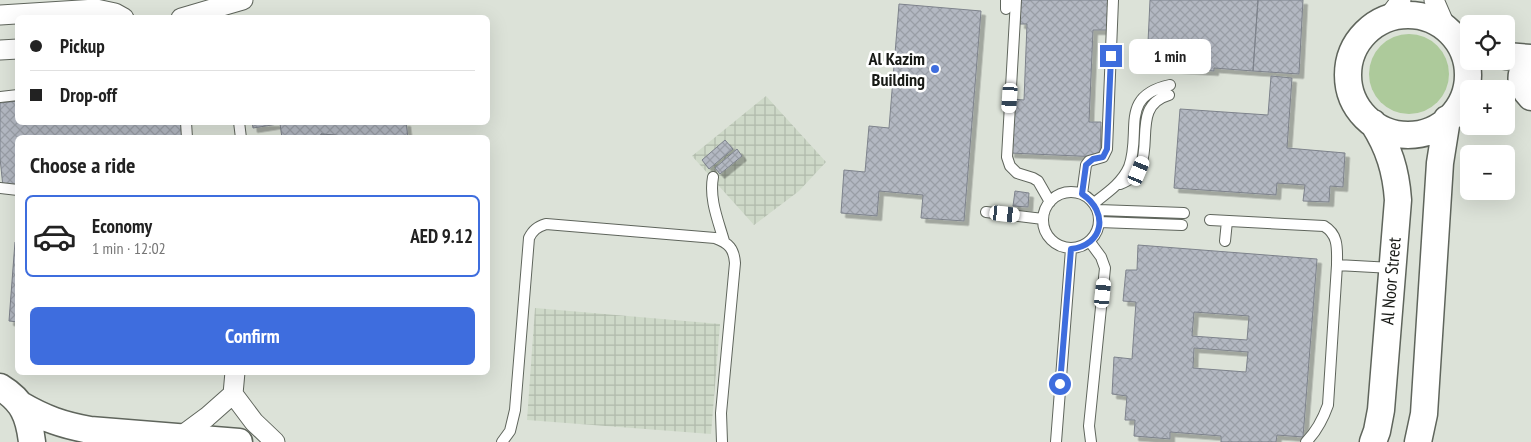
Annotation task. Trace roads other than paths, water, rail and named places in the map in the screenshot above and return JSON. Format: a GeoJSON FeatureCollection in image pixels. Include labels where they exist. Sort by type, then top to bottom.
{"type":"FeatureCollection","features":[{"type":"Feature","properties":{"kind":"street"},"geometry":{"type":"LineString","coordinates":[[191,15],[242,0]]}},
{"type":"Feature","properties":{"kind":"street"},"geometry":{"type":"LineString","coordinates":[[1418,442],[1424,414],[1440,163],[1467,84],[1467,71],[1461,48],[1434,0]]}},
{"type":"Feature","properties":{"kind":"street"},"geometry":{"type":"LineString","coordinates":[[0,15],[63,6],[115,10]]}},
{"type":"Feature","properties":{"kind":"street"},"geometry":{"type":"LineString","coordinates":[[1457,38],[1429,19],[1408,15],[1394,9],[1367,30],[1359,40],[1351,55],[1348,72],[1349,84],[1357,106],[1364,116],[1373,123],[1394,133],[1417,134],[1438,126],[1458,110]]}},
{"type":"Feature","properties":{"kind":"street"},"geometry":{"type":"LineString","coordinates":[[0,50],[15,50]]}},
{"type":"Feature","properties":{"kind":"street"},"geometry":{"type":"LineString","coordinates":[[1515,57],[1531,58]]}},
{"type":"Feature","properties":{"kind":"street"},"geometry":{"type":"LineString","coordinates":[[1531,64],[1522,73],[1521,82],[1524,91],[1531,97]]}},
{"type":"Feature","properties":{"kind":"street"},"geometry":{"type":"LineString","coordinates":[[1515,100],[1531,101]]}},
{"type":"Feature","properties":{"kind":"street","name":"Al Noor Street"},"geometry":{"type":"LineString","coordinates":[[1373,123],[1389,152],[1397,184],[1398,200],[1381,410],[1373,442]]}},
{"type":"Feature","properties":{"kind":"street"},"geometry":{"type":"LineString","coordinates":[[235,375],[233,394],[254,422],[275,442]]}},
{"type":"Feature","properties":{"kind":"street"},"geometry":{"type":"LineString","coordinates":[[0,387],[10,393],[21,405],[42,418],[65,426],[90,430],[239,442]]}},
{"type":"Feature","properties":{"kind":"street"},"geometry":{"type":"LineString","coordinates":[[180,437],[233,394]]}},
{"type":"Feature","properties":{"kind":"street"},"geometry":{"type":"LineString","coordinates":[[21,405],[30,423],[32,442]]}},
{"type":"Feature","properties":{"kind":"lane"},"geometry":{"type":"LineString","coordinates":[[1016,0],[1007,157],[1010,166],[1017,173],[1038,181],[1050,202]]}},
{"type":"Feature","properties":{"kind":"lane"},"geometry":{"type":"LineString","coordinates":[[1082,194],[1086,165],[1093,159],[1103,157],[1107,149],[1113,0]]}},
{"type":"Feature","properties":{"kind":"lane"},"geometry":{"type":"LineString","coordinates":[[1096,206],[1124,176],[1131,160],[1135,112],[1141,102],[1149,93],[1159,87],[1170,90]]}},
{"type":"Feature","properties":{"kind":"lane"},"geometry":{"type":"LineString","coordinates":[[0,97],[15,95]]}},
{"type":"Feature","properties":{"kind":"lane"},"geometry":{"type":"LineString","coordinates":[[713,177],[712,197],[724,241]]}},
{"type":"Feature","properties":{"kind":"lane"},"geometry":{"type":"LineString","coordinates":[[0,188],[15,190]]}},
{"type":"Feature","properties":{"kind":"lane"},"geometry":{"type":"LineString","coordinates":[[1074,192],[1082,194],[1096,206],[1100,222],[1095,236],[1084,246],[1071,249],[1062,247],[1054,243],[1044,228],[1045,210],[1056,196],[1074,192]]}},
{"type":"Feature","properties":{"kind":"lane"},"geometry":{"type":"LineString","coordinates":[[1096,206],[1184,213]]}},
{"type":"Feature","properties":{"kind":"lane"},"geometry":{"type":"LineString","coordinates":[[986,212],[1043,219]]}},
{"type":"Feature","properties":{"kind":"lane"},"geometry":{"type":"LineString","coordinates":[[1210,220],[1324,226],[1331,230],[1335,237],[1337,265],[1328,405],[1323,420],[1306,442]]}},
{"type":"Feature","properties":{"kind":"lane"},"geometry":{"type":"LineString","coordinates":[[1225,241],[1227,221]]}},
{"type":"Feature","properties":{"kind":"lane"},"geometry":{"type":"LineString","coordinates":[[1100,222],[1182,225]]}},
{"type":"Feature","properties":{"kind":"lane"},"geometry":{"type":"LineString","coordinates":[[502,442],[510,431],[515,410],[529,238],[539,226],[546,224],[715,238],[724,241],[730,247],[734,254],[735,263],[720,426],[722,442]]}},
{"type":"Feature","properties":{"kind":"lane"},"geometry":{"type":"LineString","coordinates":[[1090,242],[1101,257],[1105,268],[1089,426],[1091,442]]}},
{"type":"Feature","properties":{"kind":"lane"},"geometry":{"type":"LineString","coordinates":[[1056,442],[1071,249]]}},
{"type":"Feature","properties":{"kind":"lane"},"geometry":{"type":"LineString","coordinates":[[1337,265],[1392,268]]}},
{"type":"Feature","properties":{"kind":"place","name":"Al Kazim Building"},"geometry":{"type":"Point","coordinates":[935,69]}}]}
